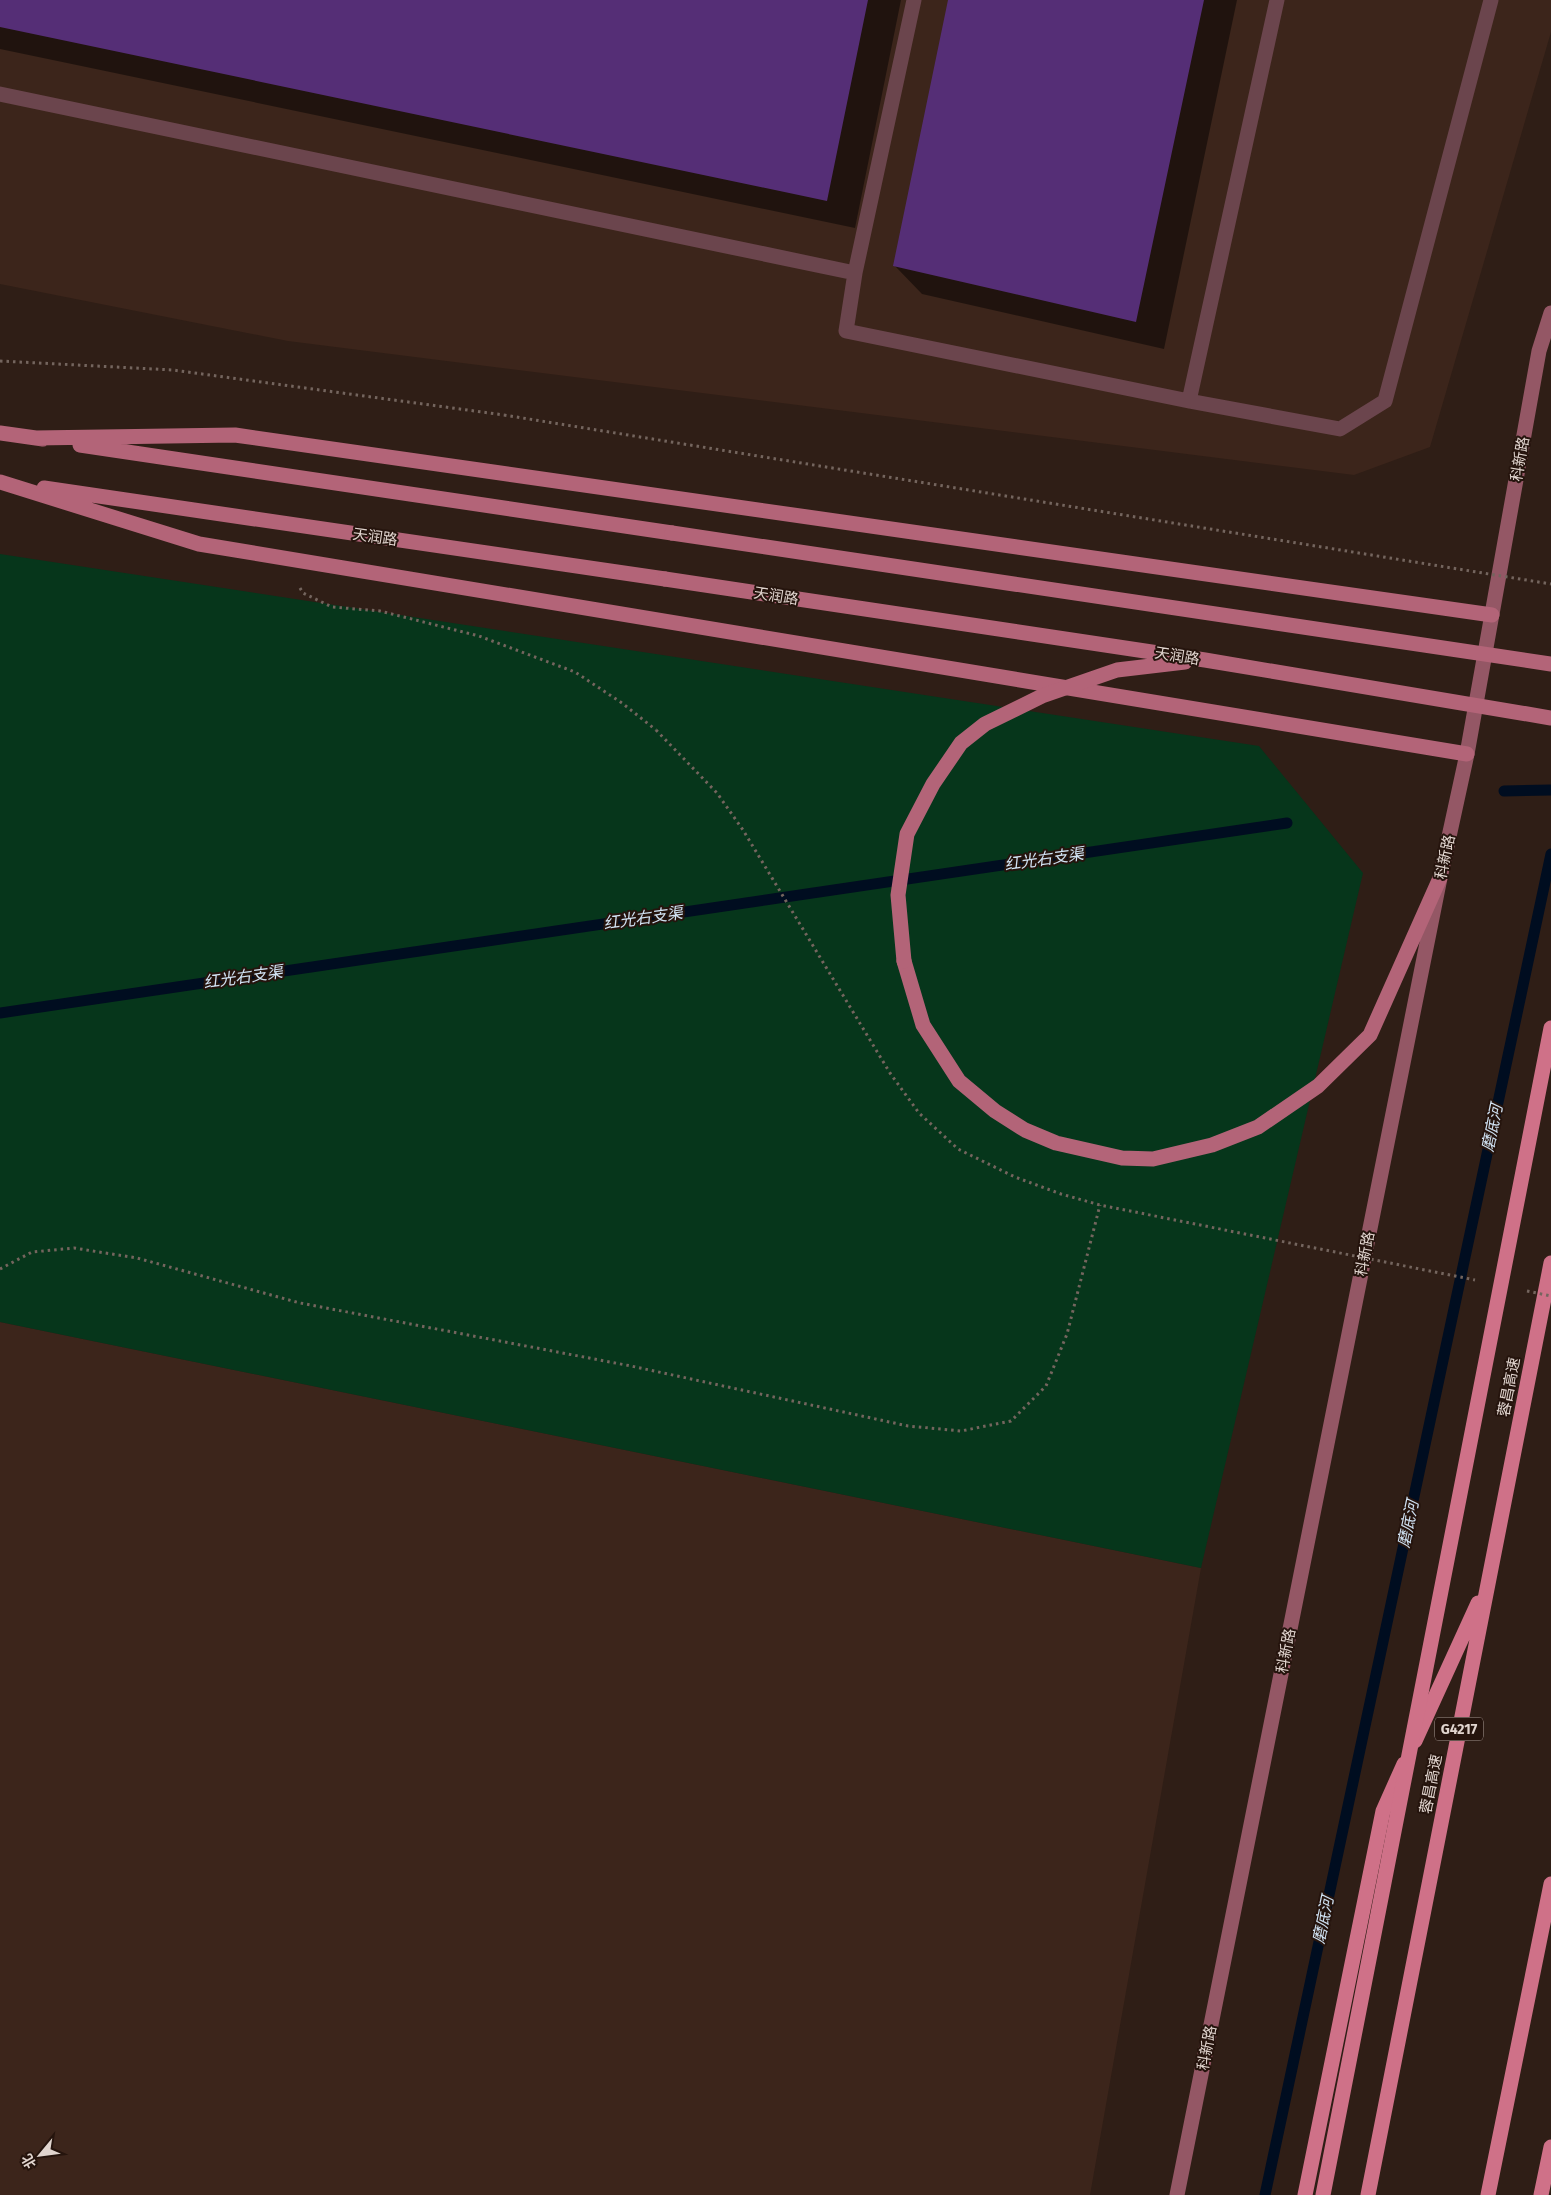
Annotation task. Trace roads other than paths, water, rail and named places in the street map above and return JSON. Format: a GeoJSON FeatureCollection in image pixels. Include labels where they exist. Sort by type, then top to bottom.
{"type":"FeatureCollection","features":[{"type":"Feature","properties":{"kind":"highway"},"geometry":{"type":"LineString","coordinates":[[1323,2195],[1551,1028]]}},
{"type":"Feature","properties":{"kind":"highway","name":"蓉昌高速"},"geometry":{"type":"LineString","coordinates":[[1368,2195],[1551,1263]]}},
{"type":"Feature","properties":{"kind":"highway"},"geometry":{"type":"LineString","coordinates":[[1305,2195],[1383,1811],[1489,1579]]}},
{"type":"Feature","properties":{"kind":"highway"},"geometry":{"type":"LineString","coordinates":[[1488,2195],[1551,1884]]}},
{"type":"Feature","properties":{"kind":"highway"},"geometry":{"type":"LineString","coordinates":[[1541,2195],[1551,2147]]}},
{"type":"Feature","properties":{"kind":"main road","name":"科新路"},"geometry":{"type":"LineString","coordinates":[[1177,2195],[1440,878],[1467,754],[1539,351],[1551,313]]}},
{"type":"Feature","properties":{"kind":"main road"},"geometry":{"type":"LineString","coordinates":[[0,433],[1551,664]]}},
{"type":"Feature","properties":{"kind":"main road"},"geometry":{"type":"LineString","coordinates":[[35,438],[234,435],[1492,615]]}},
{"type":"Feature","properties":{"kind":"main road"},"geometry":{"type":"LineString","coordinates":[[0,482],[199,544],[283,560],[1467,754]]}},
{"type":"Feature","properties":{"kind":"main road","name":"天润路"},"geometry":{"type":"LineString","coordinates":[[0,482],[1205,660],[1551,718]]}},
{"type":"Feature","properties":{"kind":"main road"},"geometry":{"type":"LineString","coordinates":[[1205,660],[1117,670],[1042,696],[985,724],[961,743],[933,784],[907,834],[898,895],[904,961],[922,1025],[959,1081],[995,1112],[1025,1130],[1056,1143],[1122,1158],[1154,1159],[1212,1145],[1258,1127],[1325,1080],[1370,1035],[1440,878]]}},
{"type":"Feature","properties":{"kind":"lane"},"geometry":{"type":"LineString","coordinates":[[914,0],[855,273],[846,331],[1189,401],[1340,429],[1385,401],[1491,0]]}},
{"type":"Feature","properties":{"kind":"lane"},"geometry":{"type":"LineString","coordinates":[[1189,401],[1278,0]]}},
{"type":"Feature","properties":{"kind":"lane"},"geometry":{"type":"LineString","coordinates":[[0,94],[855,273]]}},
{"type":"Feature","properties":{"kind":"waterway","name":"红光右支渠"},"geometry":{"type":"LineString","coordinates":[[1504,791],[1551,790]]}},
{"type":"Feature","properties":{"kind":"waterway","name":"红光右支渠"},"geometry":{"type":"LineString","coordinates":[[0,1013],[1287,823]]}},
{"type":"Feature","properties":{"kind":"waterway","name":"磨底河"},"geometry":{"type":"LineString","coordinates":[[1265,2195],[1551,854]]}}]}
